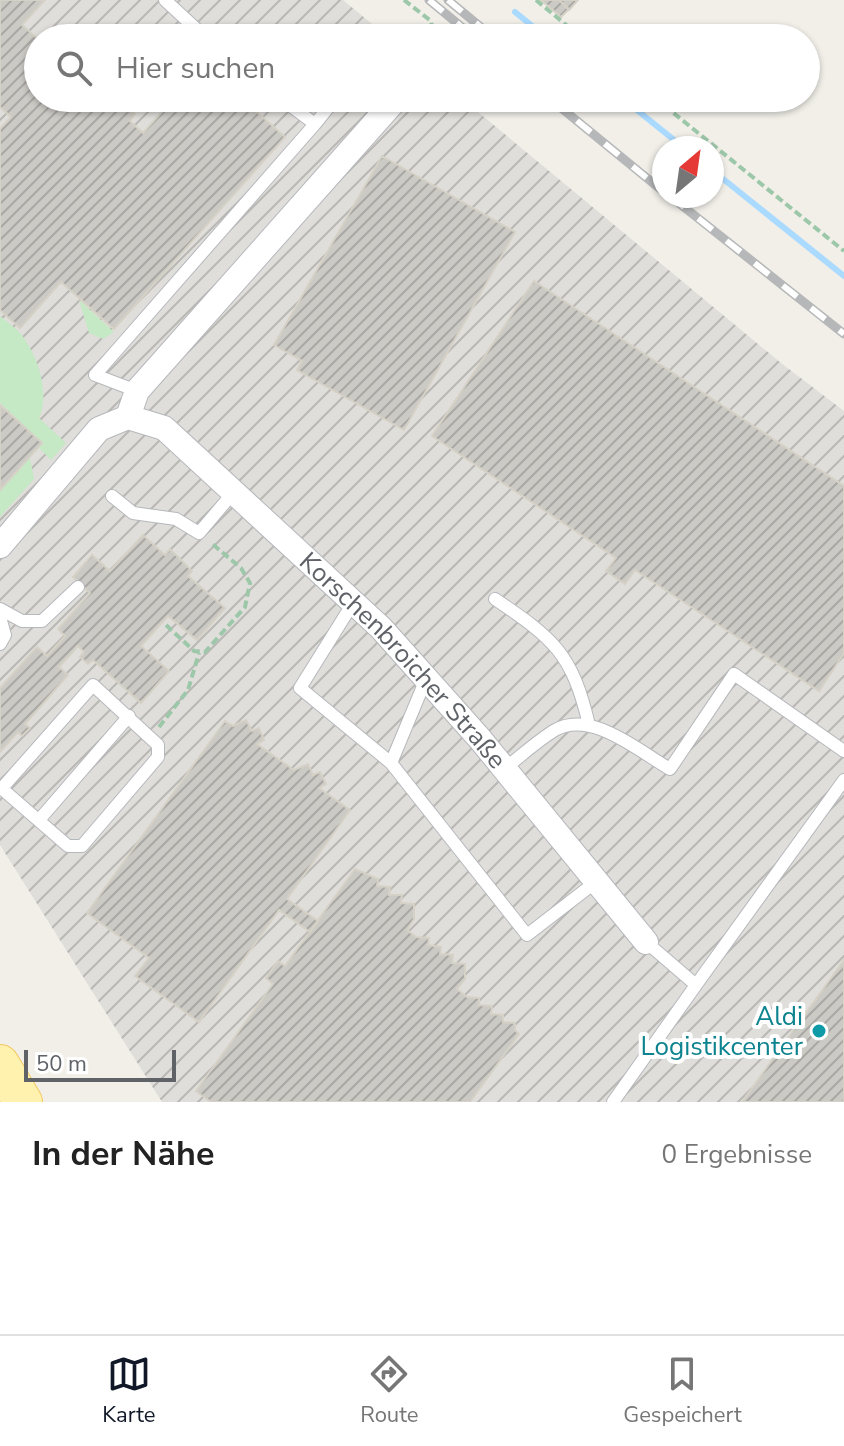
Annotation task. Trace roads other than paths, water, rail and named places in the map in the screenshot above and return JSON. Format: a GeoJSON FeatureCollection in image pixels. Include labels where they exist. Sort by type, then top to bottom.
{"type":"FeatureCollection","features":[{"type":"Feature","properties":{"kind":"main road"},"geometry":{"type":"LineString","coordinates":[[0,1064],[23,1102]]}},
{"type":"Feature","properties":{"kind":"street"},"geometry":{"type":"LineString","coordinates":[[0,546],[99,429],[128,417],[137,391],[385,112]]}},
{"type":"Feature","properties":{"kind":"street","name":"Korschenbroicher Straße"},"geometry":{"type":"LineString","coordinates":[[128,417],[164,428],[353,603],[426,679],[504,769],[646,942]]}},
{"type":"Feature","properties":{"kind":"lane"},"geometry":{"type":"LineString","coordinates":[[165,0],[191,24]]}},
{"type":"Feature","properties":{"kind":"lane"},"geometry":{"type":"LineString","coordinates":[[299,112],[315,124]]}},
{"type":"Feature","properties":{"kind":"lane"},"geometry":{"type":"LineString","coordinates":[[137,391],[95,375],[325,112]]}},
{"type":"Feature","properties":{"kind":"lane"},"geometry":{"type":"LineString","coordinates":[[112,496],[133,513],[162,515],[199,533],[233,493]]}},
{"type":"Feature","properties":{"kind":"lane"},"geometry":{"type":"LineString","coordinates":[[0,609],[22,621],[42,621],[78,587]]}},
{"type":"Feature","properties":{"kind":"lane"},"geometry":{"type":"LineString","coordinates":[[495,599],[541,630],[565,656],[581,692],[589,725]]}},
{"type":"Feature","properties":{"kind":"lane"},"geometry":{"type":"LineString","coordinates":[[353,603],[300,688],[391,763],[527,935],[597,881]]}},
{"type":"Feature","properties":{"kind":"lane"},"geometry":{"type":"LineString","coordinates":[[0,617],[5,635],[0,644]]}},
{"type":"Feature","properties":{"kind":"lane"},"geometry":{"type":"LineString","coordinates":[[504,769],[557,729],[589,725],[670,769],[734,674],[844,751]]}},
{"type":"Feature","properties":{"kind":"lane"},"geometry":{"type":"LineString","coordinates":[[391,763],[426,679]]}},
{"type":"Feature","properties":{"kind":"lane"},"geometry":{"type":"LineString","coordinates":[[93,685],[129,716],[158,745],[158,757],[82,846],[68,846],[1,788],[93,685]]}},
{"type":"Feature","properties":{"kind":"lane"},"geometry":{"type":"LineString","coordinates":[[39,820],[129,716]]}},
{"type":"Feature","properties":{"kind":"lane"},"geometry":{"type":"LineString","coordinates":[[613,1102],[844,780]]}},
{"type":"Feature","properties":{"kind":"lane"},"geometry":{"type":"LineString","coordinates":[[646,942],[696,985]]}},
{"type":"Feature","properties":{"kind":"waterway"},"geometry":{"type":"LineString","coordinates":[[515,12],[530,24]]}},
{"type":"Feature","properties":{"kind":"waterway"},"geometry":{"type":"LineString","coordinates":[[639,112],[669,136]]}},
{"type":"Feature","properties":{"kind":"waterway"},"geometry":{"type":"LineString","coordinates":[[724,180],[844,276]]}},
{"type":"Feature","properties":{"kind":"railway"},"geometry":{"type":"LineString","coordinates":[[429,0],[458,24]]}},
{"type":"Feature","properties":{"kind":"railway"},"geometry":{"type":"LineString","coordinates":[[448,0],[477,24]]}},
{"type":"Feature","properties":{"kind":"railway"},"geometry":{"type":"LineString","coordinates":[[566,112],[652,182]]}},
{"type":"Feature","properties":{"kind":"railway"},"geometry":{"type":"LineString","coordinates":[[685,208],[844,334]]}},
{"type":"Feature","properties":{"kind":"place","name":"Aldi Logistikcenter"},"geometry":{"type":"Point","coordinates":[819,1031]}}]}
